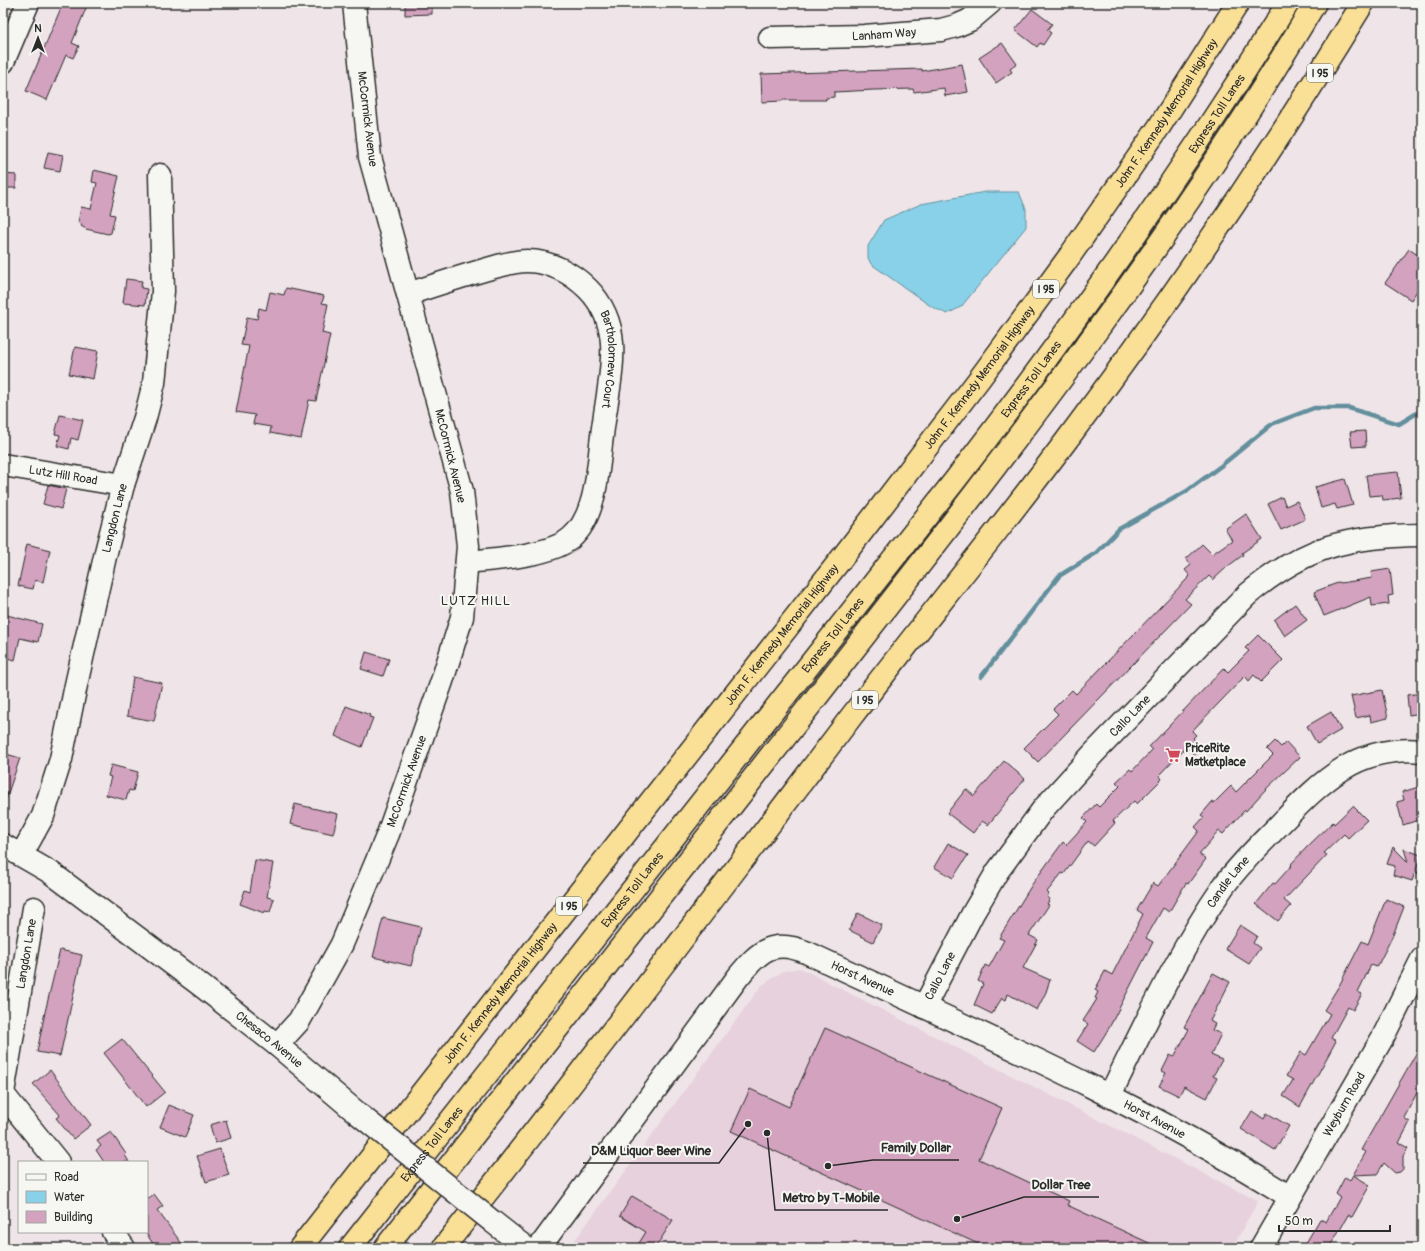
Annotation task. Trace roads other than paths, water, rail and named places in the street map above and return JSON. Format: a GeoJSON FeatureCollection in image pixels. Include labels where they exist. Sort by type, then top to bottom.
{"type":"FeatureCollection","features":[{"type":"Feature","properties":{"kind":"highway","name":"John F. Kennedy Memorial Highway"},"geometry":{"type":"LineString","coordinates":[[300,1248],[838,563],[980,378],[1070,257],[1159,127],[1238,3]]}},
{"type":"Feature","properties":{"kind":"highway","name":"Express Toll Lanes"},"geometry":{"type":"LineString","coordinates":[[350,1248],[956,480],[1033,379],[1161,199],[1288,3]]}},
{"type":"Feature","properties":{"kind":"highway","name":"Express Toll Lanes"},"geometry":{"type":"LineString","coordinates":[[385,1248],[956,518],[1095,335],[1180,215],[1243,119],[1315,3]]}},
{"type":"Feature","properties":{"kind":"highway","name":"I 95"},"geometry":{"type":"LineString","coordinates":[[444,1248],[648,986],[853,715],[1075,429],[1155,320],[1238,200],[1363,3]]}},
{"type":"Feature","properties":{"kind":"street"},"geometry":{"type":"LineString","coordinates":[[3,62],[28,3]]}},
{"type":"Feature","properties":{"kind":"street","name":"McCormick Avenue"},"geometry":{"type":"LineString","coordinates":[[277,1046],[300,1021],[342,944],[388,834],[442,681],[462,617],[467,562],[468,546],[462,491],[370,157],[354,3]]}},
{"type":"Feature","properties":{"kind":"street","name":"Lanham Way"},"geometry":{"type":"LineString","coordinates":[[770,38],[871,36],[941,30],[970,20],[990,3]]}},
{"type":"Feature","properties":{"kind":"street","name":"Langdon Lane"},"geometry":{"type":"LineString","coordinates":[[12,849],[43,816],[61,759],[76,685],[123,485],[151,398],[158,352],[163,291],[160,175]]}},
{"type":"Feature","properties":{"kind":"street","name":"Bartholomew Court"},"geometry":{"type":"LineString","coordinates":[[408,294],[502,265],[526,261],[545,263],[561,269],[579,280],[592,293],[604,311],[610,328],[612,343],[610,372],[595,486],[585,521],[572,538],[555,547],[511,557],[467,562]]}},
{"type":"Feature","properties":{"kind":"street","name":"Lutz Hill Road"},"geometry":{"type":"LineString","coordinates":[[3,465],[123,485]]}},
{"type":"Feature","properties":{"kind":"street","name":"Callo Lane"},"geometry":{"type":"LineString","coordinates":[[924,1007],[973,913],[997,872],[1044,808],[1247,595],[1270,575],[1317,550],[1349,541],[1370,538],[1422,535]]}},
{"type":"Feature","properties":{"kind":"street","name":"Candle Lane"},"geometry":{"type":"LineString","coordinates":[[1110,1095],[1182,953],[1208,910],[1244,862],[1315,787],[1332,774],[1354,762],[1375,755],[1398,751],[1422,751]]}},
{"type":"Feature","properties":{"kind":"street","name":"Chesaco Avenue"},"geometry":{"type":"LineString","coordinates":[[12,849],[50,872],[91,902],[277,1046],[356,1112],[526,1248]]}},
{"type":"Feature","properties":{"kind":"street","name":"Langdon Lane"},"geometry":{"type":"LineString","coordinates":[[3,1094],[34,908]]}},
{"type":"Feature","properties":{"kind":"street","name":"Horst Avenue"},"geometry":{"type":"LineString","coordinates":[[539,1248],[738,977],[759,954],[768,948],[777,946],[795,947],[1110,1095],[1189,1137],[1290,1197]]}},
{"type":"Feature","properties":{"kind":"street","name":"Weyburn Road"},"geometry":{"type":"LineString","coordinates":[[1261,1248],[1383,1037],[1422,959]]}},
{"type":"Feature","properties":{"kind":"street"},"geometry":{"type":"LineString","coordinates":[[3,1094],[57,1161]]}},
{"type":"Feature","properties":{"kind":"street"},"geometry":{"type":"LineString","coordinates":[[114,1233],[124,1248]]}},
{"type":"Feature","properties":{"kind":"water"},"geometry":{"type":"Polygon","coordinates":[[[985,192],[1019,192],[1026,209],[1026,227],[961,307],[947,314],[932,307],[871,264],[868,258],[868,246],[884,220],[921,204],[985,192]]]}},
{"type":"Feature","properties":{"kind":"waterway"},"geometry":{"type":"LineString","coordinates":[[981,677],[1059,576],[1096,553],[1119,529],[1187,491],[1222,465],[1272,424],[1314,408],[1349,408],[1399,424],[1422,410]]}},
{"type":"Feature","properties":{"kind":"place","name":"PriceRite Matketplace"},"geometry":{"type":"Point","coordinates":[1173,755]}},
{"type":"Feature","properties":{"kind":"place","name":"D&M Liquor Beer Wine"},"geometry":{"type":"Point","coordinates":[748,1124]}},
{"type":"Feature","properties":{"kind":"place","name":"Metro by T-Mobile"},"geometry":{"type":"Point","coordinates":[767,1133]}},
{"type":"Feature","properties":{"kind":"place","name":"Family Dollar"},"geometry":{"type":"Point","coordinates":[828,1166]}},
{"type":"Feature","properties":{"kind":"place","name":"Dollar Tree"},"geometry":{"type":"Point","coordinates":[957,1219]}},
{"type":"Feature","properties":{"kind":"district","name":"LUTZ HILL"},"geometry":{"type":"Point","coordinates":[476,601]}}]}
